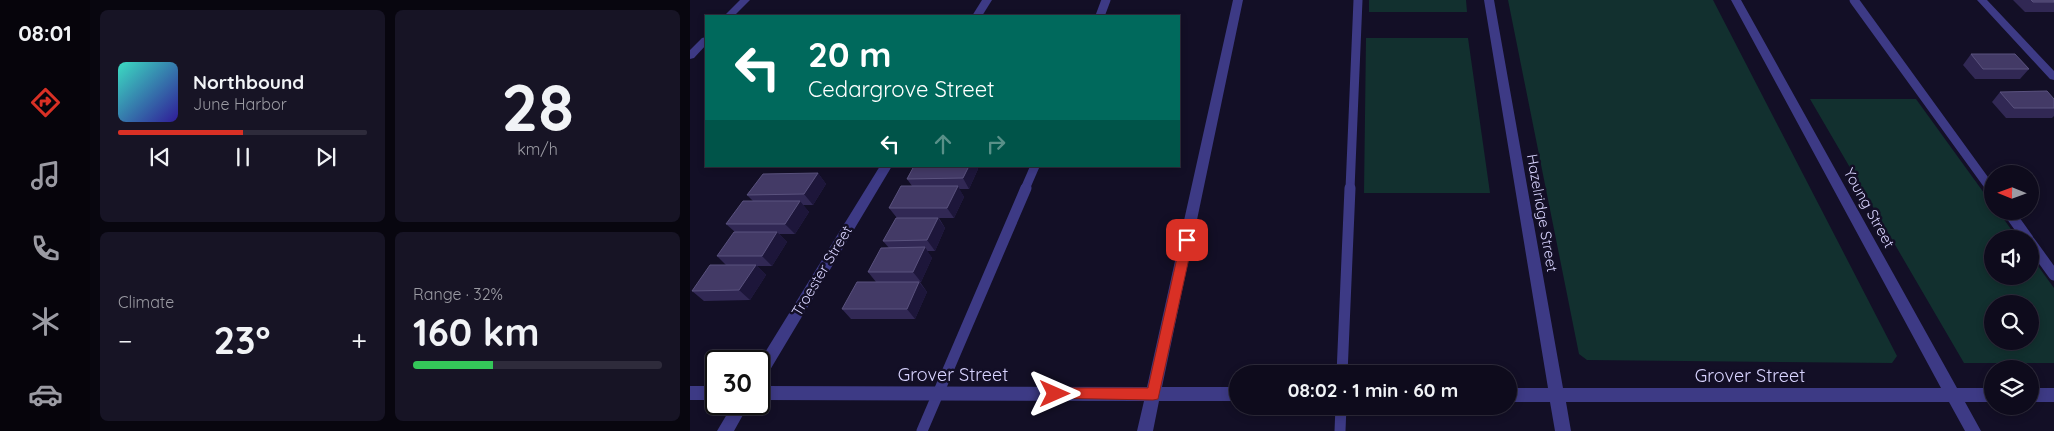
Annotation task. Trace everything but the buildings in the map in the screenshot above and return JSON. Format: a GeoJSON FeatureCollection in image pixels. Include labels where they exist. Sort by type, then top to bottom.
{"type":"FeatureCollection","features":[{"type":"Feature","properties":{"kind":"street"},"geometry":{"type":"LineString","coordinates":[[730,15],[745,0]]}},
{"type":"Feature","properties":{"kind":"street"},"geometry":{"type":"LineString","coordinates":[[978,15],[987,0]]}},
{"type":"Feature","properties":{"kind":"street"},"geometry":{"type":"LineString","coordinates":[[1145,431],[1238,0]]}},
{"type":"Feature","properties":{"kind":"street","name":"Hazelridge Street"},"geometry":{"type":"LineString","coordinates":[[1489,0],[1563,431]]}},
{"type":"Feature","properties":{"kind":"street","name":"Young Street"},"geometry":{"type":"LineString","coordinates":[[1736,0],[1973,431]]}},
{"type":"Feature","properties":{"kind":"street"},"geometry":{"type":"LineString","coordinates":[[1982,0],[2054,77]]}},
{"type":"Feature","properties":{"kind":"street"},"geometry":{"type":"LineString","coordinates":[[690,56],[705,41]]}},
{"type":"Feature","properties":{"kind":"street","name":"Troester Street"},"geometry":{"type":"LineString","coordinates":[[770,357],[885,167]]}},
{"type":"Feature","properties":{"kind":"street"},"geometry":{"type":"LineString","coordinates":[[690,393],[705,393]]}},
{"type":"Feature","properties":{"kind":"street","name":"Grover Street"},"geometry":{"type":"LineString","coordinates":[[770,393],[1229,394]]}},
{"type":"Feature","properties":{"kind":"street","name":"Grover Street"},"geometry":{"type":"LineString","coordinates":[[1517,395],[1984,395]]}},
{"type":"Feature","properties":{"kind":"street"},"geometry":{"type":"LineString","coordinates":[[2039,395],[2054,395]]}},
{"type":"Feature","properties":{"kind":"street"},"geometry":{"type":"LineString","coordinates":[[725,431],[734,415]]}},
{"type":"Feature","properties":{"kind":"lane"},"geometry":{"type":"LineString","coordinates":[[1100,15],[1106,0]]}},
{"type":"Feature","properties":{"kind":"lane"},"geometry":{"type":"LineString","coordinates":[[1342,365],[1358,0]]}},
{"type":"Feature","properties":{"kind":"lane"},"geometry":{"type":"LineString","coordinates":[[1854,0],[1984,179]]}},
{"type":"Feature","properties":{"kind":"lane"},"geometry":{"type":"LineString","coordinates":[[922,431],[1035,167]]}},
{"type":"Feature","properties":{"kind":"lane"},"geometry":{"type":"LineString","coordinates":[[2039,254],[2054,275]]}},
{"type":"Feature","properties":{"kind":"lane"},"geometry":{"type":"LineString","coordinates":[[1340,431],[1341,415]]}},
{"type":"Feature","properties":{"kind":"green space"},"geometry":{"type":"Polygon","coordinates":[[[1369,0],[1466,0],[1467,12],[1369,12],[1369,0]]]}},
{"type":"Feature","properties":{"kind":"green space"},"geometry":{"type":"Polygon","coordinates":[[[1508,0],[1713,0],[1897,356],[1892,363],[1587,360],[1579,354],[1508,0]]]}},
{"type":"Feature","properties":{"kind":"green space"},"geometry":{"type":"Polygon","coordinates":[[[1366,38],[1468,38],[1490,193],[1364,193],[1366,38]]]}},
{"type":"Feature","properties":{"kind":"green space"},"geometry":{"type":"Polygon","coordinates":[[[1810,99],[1916,99],[1984,193],[1984,220],[2004,220],[2012,230],[1984,230],[1984,285],[2039,285],[2039,267],[2054,288],[2054,363],[2039,363],[2039,360],[1984,360],[1984,363],[1964,363],[1810,99]]]}},
{"type":"Feature","properties":{"kind":"route"},"geometry":{"type":"LineString","coordinates":[[1055,394],[1153,394],[1187,240]]}}]}
